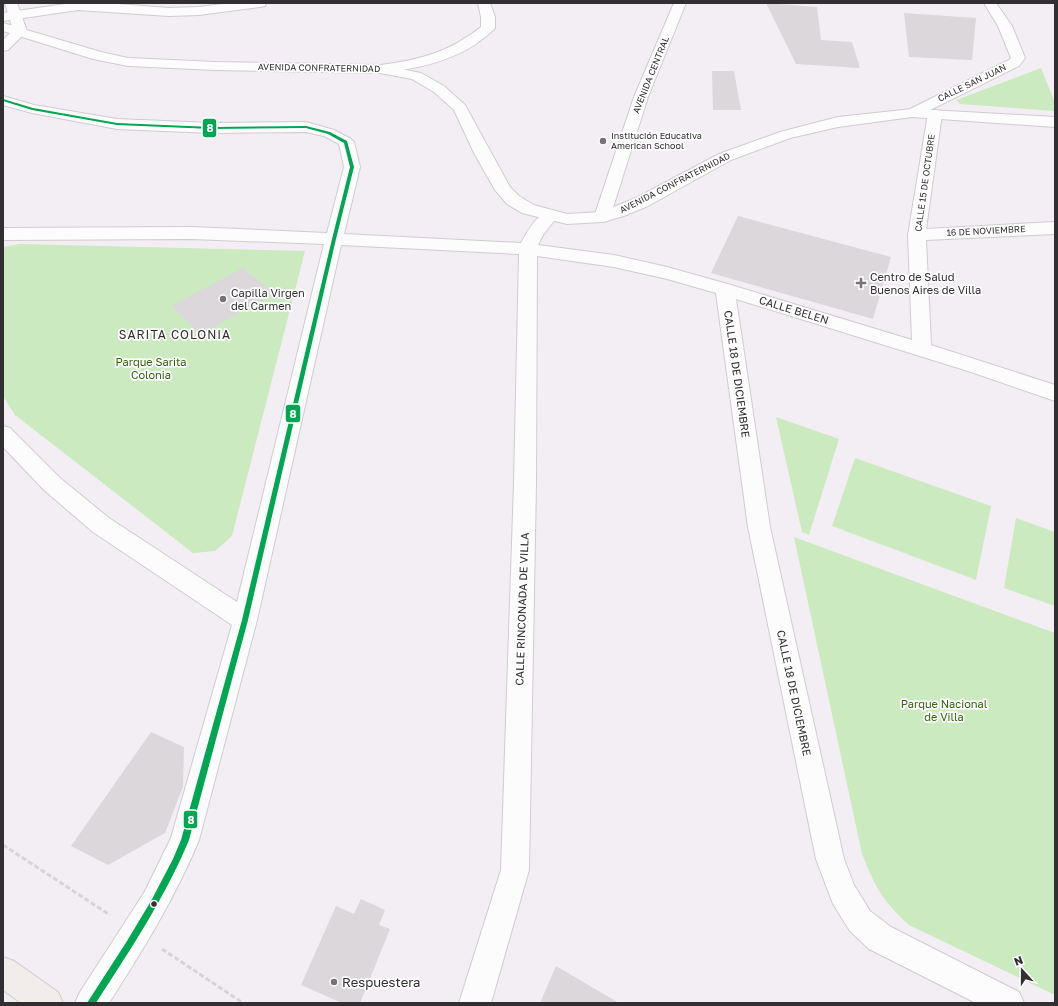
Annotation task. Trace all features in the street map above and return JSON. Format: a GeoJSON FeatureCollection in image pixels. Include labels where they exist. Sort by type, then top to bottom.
{"type":"FeatureCollection","features":[{"type":"Feature","properties":{"kind":"main road"},"geometry":{"type":"LineString","coordinates":[[3,972],[47,1003]]}},
{"type":"Feature","properties":{"kind":"street"},"geometry":{"type":"LineString","coordinates":[[3,47],[20,32],[9,12],[60,6],[95,6],[169,12],[199,11],[230,5],[260,3]]}},
{"type":"Feature","properties":{"kind":"street"},"geometry":{"type":"LineString","coordinates":[[380,68],[414,65],[438,59],[476,38],[488,28],[488,17],[484,3]]}},
{"type":"Feature","properties":{"kind":"street","name":"AVENIDA CENTRAL"},"geometry":{"type":"LineString","coordinates":[[602,217],[641,97],[680,3]]}},
{"type":"Feature","properties":{"kind":"street","name":"CALLE SAN JUAN"},"geometry":{"type":"LineString","coordinates":[[912,113],[1014,63],[1018,58],[1005,26],[990,3]]}},
{"type":"Feature","properties":{"kind":"street","name":"AVENIDA CONFRATERNIDAD"},"geometry":{"type":"LineString","coordinates":[[3,27],[98,56],[128,62],[216,66],[380,68],[416,76],[439,89],[460,108],[482,153],[503,190],[513,200],[528,209],[550,216],[567,219],[602,217],[618,212],[642,202],[725,157],[785,135],[838,122],[912,113],[1055,122]]}},
{"type":"Feature","properties":{"kind":"street"},"geometry":{"type":"LineString","coordinates":[[3,100],[32,109],[117,124],[212,128],[306,127],[329,133],[346,142],[352,167],[245,620],[185,840],[180,853],[137,932],[91,1003]]}},
{"type":"Feature","properties":{"kind":"street","name":"CALLE 15 DE OCTUBRE"},"geometry":{"type":"LineString","coordinates":[[922,349],[917,235],[935,114]]}},
{"type":"Feature","properties":{"kind":"street","name":"CALLE RINCONADA DE VILLA"},"geometry":{"type":"LineString","coordinates":[[475,1003],[515,870],[525,483],[528,248],[537,230],[550,216]]}},
{"type":"Feature","properties":{"kind":"street","name":"16 DE NOVIEMBRE"},"geometry":{"type":"LineString","coordinates":[[917,235],[1055,228]]}},
{"type":"Feature","properties":{"kind":"street","name":"CALLE BELEN"},"geometry":{"type":"LineString","coordinates":[[3,234],[191,233],[528,248],[614,261],[667,273],[725,289],[922,349],[1055,393]]}},
{"type":"Feature","properties":{"kind":"street","name":"CALLE 18 DE DICIEMBRE"},"geometry":{"type":"LineString","coordinates":[[725,289],[759,527],[830,859],[843,894],[860,921],[880,938],[1008,1003]]}},
{"type":"Feature","properties":{"kind":"street"},"geometry":{"type":"LineString","coordinates":[[1022,383],[1055,380]]}},
{"type":"Feature","properties":{"kind":"street"},"geometry":{"type":"LineString","coordinates":[[3,434],[52,484],[101,525],[245,620]]}},
{"type":"Feature","properties":{"kind":"green space"},"geometry":{"type":"Polygon","coordinates":[[[1041,68],[1055,103],[1055,111],[960,104],[956,100],[1041,68]]]}},
{"type":"Feature","properties":{"kind":"green space","name":"Parque Sarita Colonia"},"geometry":{"type":"Polygon","coordinates":[[[20,244],[305,251],[232,536],[215,551],[193,553],[15,415],[3,396],[3,247],[20,244]]]}},
{"type":"Feature","properties":{"kind":"green space"},"geometry":{"type":"Polygon","coordinates":[[[776,417],[839,439],[809,535],[802,532],[776,417]]]}},
{"type":"Feature","properties":{"kind":"green space"},"geometry":{"type":"Polygon","coordinates":[[[855,458],[991,506],[976,580],[832,526],[855,458]]]}},
{"type":"Feature","properties":{"kind":"green space"},"geometry":{"type":"Polygon","coordinates":[[[1016,518],[1055,532],[1055,606],[1004,588],[1016,518]]]}},
{"type":"Feature","properties":{"kind":"green space","name":"Parque Nacional de Villa"},"geometry":{"type":"Polygon","coordinates":[[[794,537],[1055,633],[1055,995],[909,925],[892,908],[875,884],[862,854],[794,537]]]}},
{"type":"Feature","properties":{"kind":"building"},"geometry":{"type":"Polygon","coordinates":[[[766,3],[817,7],[821,40],[852,42],[860,68],[796,64],[766,3]]]}},
{"type":"Feature","properties":{"kind":"building"},"geometry":{"type":"Polygon","coordinates":[[[904,13],[976,18],[972,60],[909,57],[904,13]]]}},
{"type":"Feature","properties":{"kind":"building"},"geometry":{"type":"Polygon","coordinates":[[[712,71],[734,71],[741,110],[713,110],[712,71]]]}},
{"type":"Feature","properties":{"kind":"building"},"geometry":{"type":"Polygon","coordinates":[[[738,216],[891,257],[873,319],[711,273],[738,216]]]}},
{"type":"Feature","properties":{"kind":"building","name":"Capilla Virgen del Carmen"},"geometry":{"type":"Polygon","coordinates":[[[243,268],[274,293],[200,335],[171,306],[243,268]]]}},
{"type":"Feature","properties":{"kind":"building"},"geometry":{"type":"Polygon","coordinates":[[[151,732],[184,747],[183,787],[165,833],[108,865],[71,846],[151,732]]]}},
{"type":"Feature","properties":{"kind":"building"},"geometry":{"type":"Polygon","coordinates":[[[361,899],[385,910],[379,925],[390,929],[360,1003],[342,1003],[301,985],[336,906],[354,914],[361,899]]]}},
{"type":"Feature","properties":{"kind":"building"},"geometry":{"type":"Polygon","coordinates":[[[556,966],[619,1003],[540,1003],[556,966]]]}},
{"type":"Feature","properties":{"kind":"transit line","name":"8"},"geometry":{"type":"LineString","coordinates":[[3,100],[32,109],[117,124],[212,128],[306,127],[329,133],[346,142],[352,167],[245,620],[185,840],[176,862],[154,903],[130,944],[91,1003]]}},
{"type":"Feature","properties":{"kind":"place","name":"Institución Educativa American School"},"geometry":{"type":"Point","coordinates":[603,141]}},
{"type":"Feature","properties":{"kind":"place","name":"Centro de Salud Buenos Aires de Villa"},"geometry":{"type":"Point","coordinates":[861,283]}},
{"type":"Feature","properties":{"kind":"place","name":"Capilla Virgen del Carmen"},"geometry":{"type":"Point","coordinates":[223,299]}},
{"type":"Feature","properties":{"kind":"place","name":"Respuestera"},"geometry":{"type":"Point","coordinates":[334,982]}},
{"type":"Feature","properties":{"kind":"district","name":"SARITA COLONIA"},"geometry":{"type":"Point","coordinates":[175,335]}}]}
